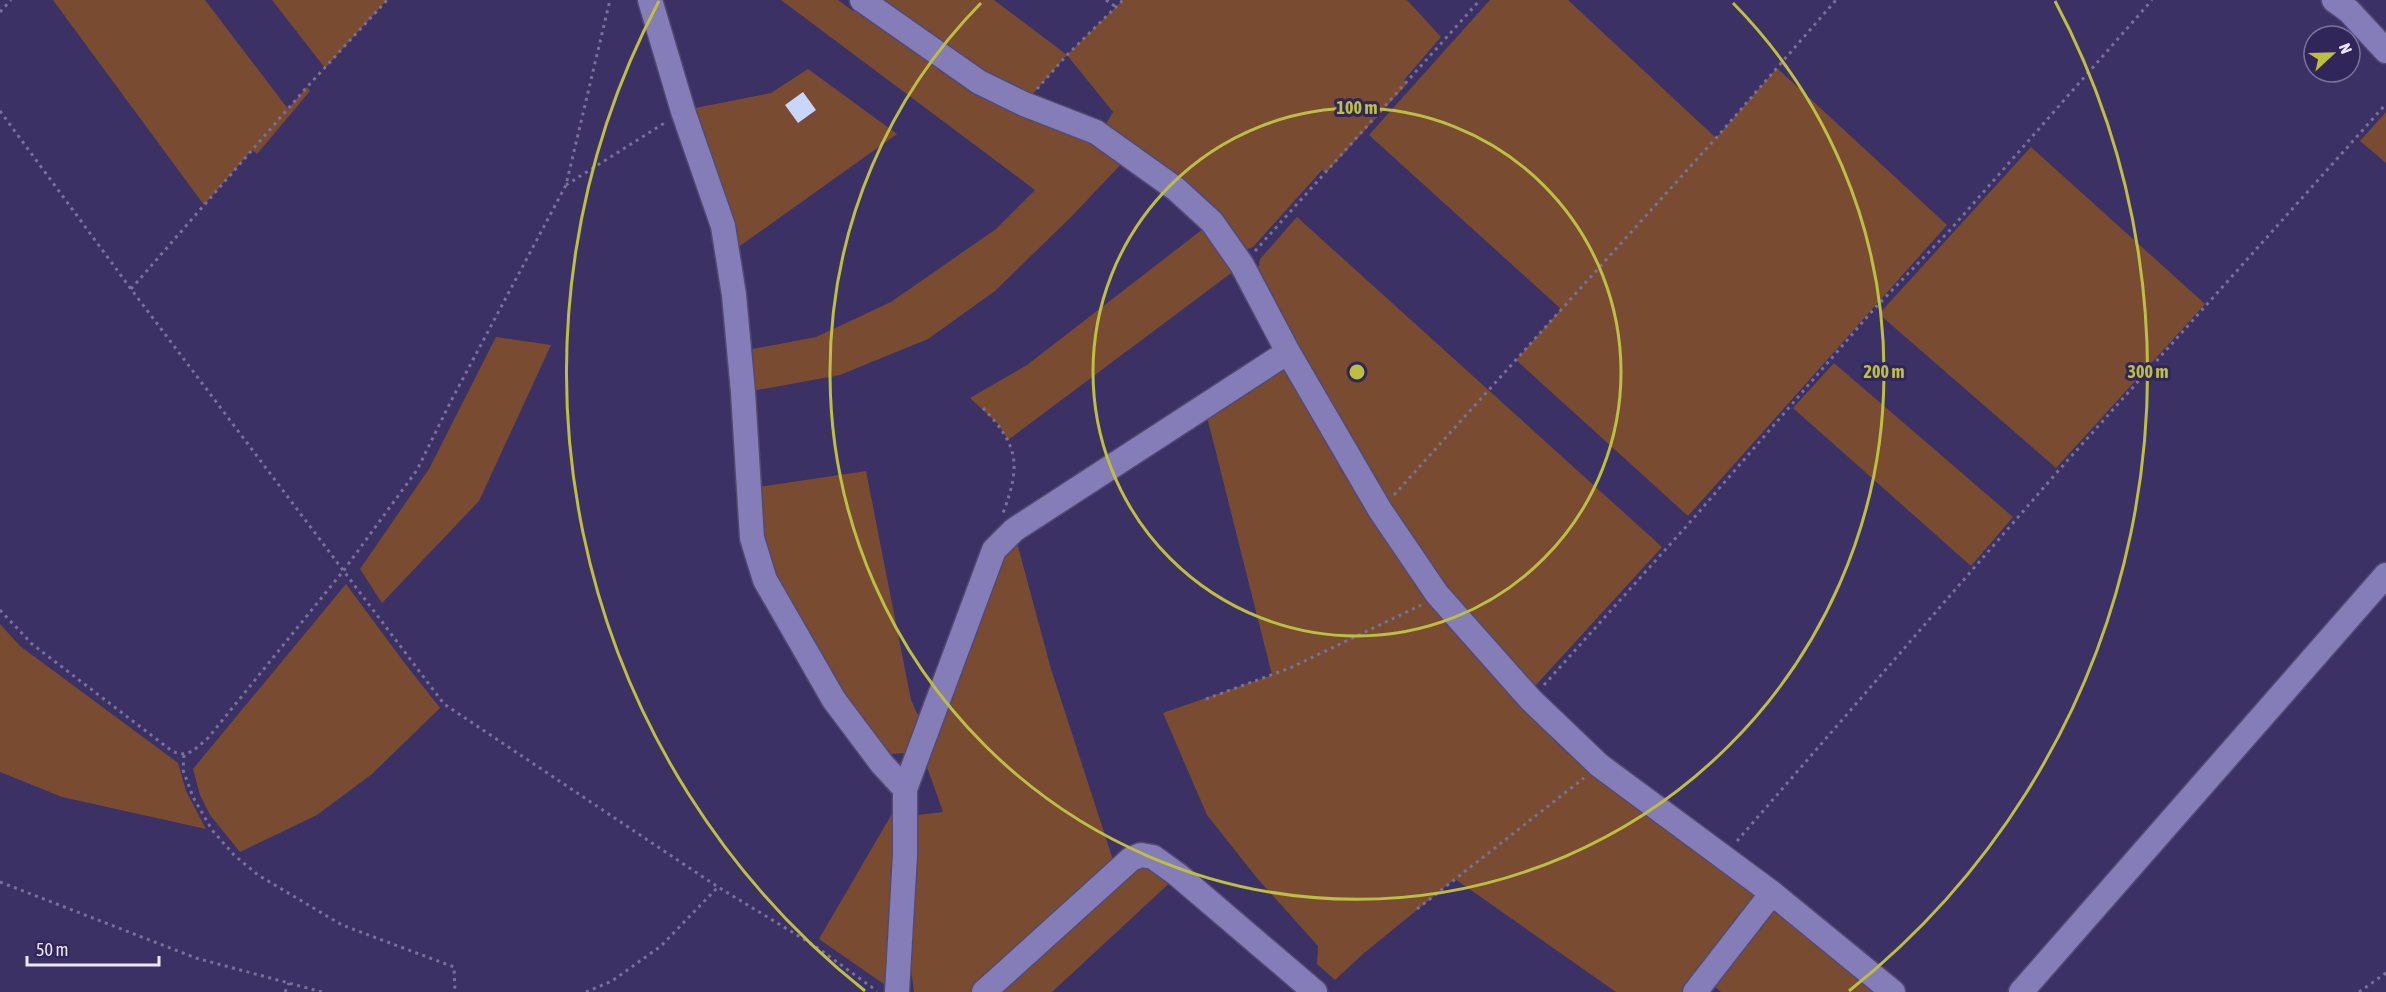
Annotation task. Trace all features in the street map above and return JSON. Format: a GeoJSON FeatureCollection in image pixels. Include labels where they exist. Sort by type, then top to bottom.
{"type":"FeatureCollection","features":[{"type":"Feature","properties":{"kind":"street"},"geometry":{"type":"LineString","coordinates":[[650,0],[683,111],[723,226],[734,295],[743,392],[752,538],[765,580],[834,700],[882,764],[905,789]]}},
{"type":"Feature","properties":{"kind":"street"},"geometry":{"type":"LineString","coordinates":[[862,0],[979,82],[1024,104],[1096,132],[1176,189],[1212,222],[1242,265],[1288,352],[1380,510],[1437,594],[1531,700],[1599,765],[1772,893],[1893,992]]}},
{"type":"Feature","properties":{"kind":"street"},"geometry":{"type":"LineString","coordinates":[[2334,0],[2349,11],[2386,51]]}},
{"type":"Feature","properties":{"kind":"street"},"geometry":{"type":"LineString","coordinates":[[897,992],[905,855],[905,789],[994,550],[1014,530],[1288,352]]}},
{"type":"Feature","properties":{"kind":"street"},"geometry":{"type":"LineString","coordinates":[[2021,992],[2386,574]]}},
{"type":"Feature","properties":{"kind":"street"},"geometry":{"type":"LineString","coordinates":[[984,992],[1131,859],[1140,855],[1153,856],[1178,875],[1315,992]]}},
{"type":"Feature","properties":{"kind":"street"},"geometry":{"type":"LineString","coordinates":[[1695,992],[1772,893]]}},
{"type":"Feature","properties":{"kind":"path"},"geometry":{"type":"LineString","coordinates":[[0,12],[11,0]]}},
{"type":"Feature","properties":{"kind":"path"},"geometry":{"type":"LineString","coordinates":[[131,289],[307,87],[387,0]]}},
{"type":"Feature","properties":{"kind":"path"},"geometry":{"type":"LineString","coordinates":[[0,610],[32,644],[172,751],[183,755],[189,753],[208,738],[344,570],[417,470],[566,184],[610,0]]}},
{"type":"Feature","properties":{"kind":"path"},"geometry":{"type":"LineString","coordinates":[[1106,0],[1116,8]]}},
{"type":"Feature","properties":{"kind":"path"},"geometry":{"type":"LineString","coordinates":[[1024,104],[1067,55],[1123,0]]}},
{"type":"Feature","properties":{"kind":"path"},"geometry":{"type":"LineString","coordinates":[[1242,265],[1480,0]]}},
{"type":"Feature","properties":{"kind":"path"},"geometry":{"type":"LineString","coordinates":[[1380,510],[1716,138],[1836,0]]}},
{"type":"Feature","properties":{"kind":"path"},"geometry":{"type":"LineString","coordinates":[[1531,700],[1692,520],[1874,309],[1951,229],[2152,0]]}},
{"type":"Feature","properties":{"kind":"path"},"geometry":{"type":"LineString","coordinates":[[1724,857],[2059,470],[2386,104]]}},
{"type":"Feature","properties":{"kind":"path"},"geometry":{"type":"LineString","coordinates":[[0,111],[131,289],[444,704],[718,887],[815,946],[879,992]]}},
{"type":"Feature","properties":{"kind":"path"},"geometry":{"type":"LineString","coordinates":[[566,184],[683,111]]}},
{"type":"Feature","properties":{"kind":"path"},"geometry":{"type":"LineString","coordinates":[[983,408],[998,424],[1014,456],[1015,471],[1001,518]]}},
{"type":"Feature","properties":{"kind":"path"},"geometry":{"type":"LineString","coordinates":[[1206,699],[1290,668],[1430,599]]}},
{"type":"Feature","properties":{"kind":"path"},"geometry":{"type":"LineString","coordinates":[[183,755],[183,770],[193,797],[212,830],[234,855],[258,874],[342,925],[454,967],[455,992]]}},
{"type":"Feature","properties":{"kind":"path"},"geometry":{"type":"LineString","coordinates":[[1417,909],[1584,778]]}},
{"type":"Feature","properties":{"kind":"path"},"geometry":{"type":"LineString","coordinates":[[0,882],[196,958],[322,992]]}},
{"type":"Feature","properties":{"kind":"path"},"geometry":{"type":"LineString","coordinates":[[585,992],[612,981],[661,946],[718,887]]}},
{"type":"Feature","properties":{"kind":"path"},"geometry":{"type":"LineString","coordinates":[[2359,992],[2386,973]]}},
{"type":"Feature","properties":{"kind":"path"},"geometry":{"type":"LineString","coordinates":[[285,992],[289,983]]}},
{"type":"Feature","properties":{"kind":"shaded area"},"geometry":{"type":"Polygon","coordinates":[[[53,0],[205,0],[288,109],[307,87],[310,91],[257,154],[252,150],[204,205],[53,0]]]}},
{"type":"Feature","properties":{"kind":"shaded area"},"geometry":{"type":"Polygon","coordinates":[[[272,0],[387,0],[325,68],[272,0]]]}},
{"type":"Feature","properties":{"kind":"shaded area"},"geometry":{"type":"Polygon","coordinates":[[[781,0],[838,0],[853,11],[860,6],[1125,160],[1072,216],[995,291],[928,339],[840,375],[752,391],[747,350],[816,337],[891,302],[996,229],[1035,190],[781,0]]]}},
{"type":"Feature","properties":{"kind":"shaded area"},"geometry":{"type":"Polygon","coordinates":[[[862,0],[994,0],[1067,55],[1024,104],[862,0]]]}},
{"type":"Feature","properties":{"kind":"shaded area"},"geometry":{"type":"Polygon","coordinates":[[[1123,0],[1407,0],[1441,37],[1404,80],[1407,84],[1326,173],[1322,170],[1253,247],[1243,251],[1167,168],[1106,124],[1113,112],[1067,55],[1123,0]]]}},
{"type":"Feature","properties":{"kind":"shaded area"},"geometry":{"type":"Polygon","coordinates":[[[1490,0],[1568,0],[1716,138],[1777,68],[1947,225],[1688,516],[1516,360],[1561,309],[1369,135],[1490,0]]]}},
{"type":"Feature","properties":{"kind":"shaded area"},"geometry":{"type":"Polygon","coordinates":[[[808,69],[897,134],[737,248],[690,109],[771,93],[808,69]]]}},
{"type":"Feature","properties":{"kind":"shaded area"},"geometry":{"type":"Polygon","coordinates":[[[2386,112],[2386,163],[2360,141],[2386,112]]]}},
{"type":"Feature","properties":{"kind":"shaded area"},"geometry":{"type":"Polygon","coordinates":[[[2031,147],[2205,304],[2056,468],[1879,314],[2031,147]]]}},
{"type":"Feature","properties":{"kind":"shaded area"},"geometry":{"type":"Polygon","coordinates":[[[1297,217],[1662,547],[1535,686],[1471,622],[1394,512],[1256,278],[1260,259],[1297,217]]]}},
{"type":"Feature","properties":{"kind":"shaded area"},"geometry":{"type":"Polygon","coordinates":[[[1212,222],[1242,265],[1008,440],[998,424],[970,398],[1027,365],[1212,222]]]}},
{"type":"Feature","properties":{"kind":"shaded area"},"geometry":{"type":"Polygon","coordinates":[[[496,337],[551,345],[479,501],[382,603],[360,569],[429,469],[496,337]]]}},
{"type":"Feature","properties":{"kind":"shaded area"},"geometry":{"type":"Polygon","coordinates":[[[1834,363],[2013,517],[1971,566],[1793,408],[1834,363]]]}},
{"type":"Feature","properties":{"kind":"shaded area"},"geometry":{"type":"Polygon","coordinates":[[[1289,368],[1545,725],[1759,894],[1730,934],[1682,992],[1616,992],[1455,879],[1363,954],[1335,980],[1317,964],[1318,946],[1257,878],[1207,815],[1163,713],[1272,675],[1206,413],[1268,374],[1289,368]]]}},
{"type":"Feature","properties":{"kind":"shaded area"},"geometry":{"type":"Polygon","coordinates":[[[866,471],[911,700],[922,724],[910,753],[888,754],[847,699],[782,595],[762,543],[758,487],[866,471]]]}},
{"type":"Feature","properties":{"kind":"shaded area"},"geometry":{"type":"Polygon","coordinates":[[[1016,539],[1051,669],[1115,866],[977,992],[914,992],[911,968],[918,815],[943,812],[926,764],[999,558],[1016,539]]]}},
{"type":"Feature","properties":{"kind":"shaded area"},"geometry":{"type":"Polygon","coordinates":[[[346,584],[440,708],[372,774],[317,815],[240,852],[210,815],[200,795],[193,769],[346,584]]]}},
{"type":"Feature","properties":{"kind":"shaded area"},"geometry":{"type":"Polygon","coordinates":[[[0,624],[20,646],[178,763],[186,791],[206,829],[62,797],[0,772],[0,624]]]}},
{"type":"Feature","properties":{"kind":"shaded area"},"geometry":{"type":"Polygon","coordinates":[[[900,800],[888,987],[819,939],[900,800]]]}},
{"type":"Feature","properties":{"kind":"shaded area"},"geometry":{"type":"Polygon","coordinates":[[[1150,861],[1175,878],[1052,992],[993,992],[1136,865],[1150,861]]]}},
{"type":"Feature","properties":{"kind":"shaded area"},"geometry":{"type":"Polygon","coordinates":[[[1773,906],[1879,992],[1721,992],[1710,983],[1773,906]]]}},
{"type":"Feature","properties":{"kind":"building"},"geometry":{"type":"Polygon","coordinates":[[[803,92],[816,110],[798,123],[785,105],[803,92]]]}}]}
